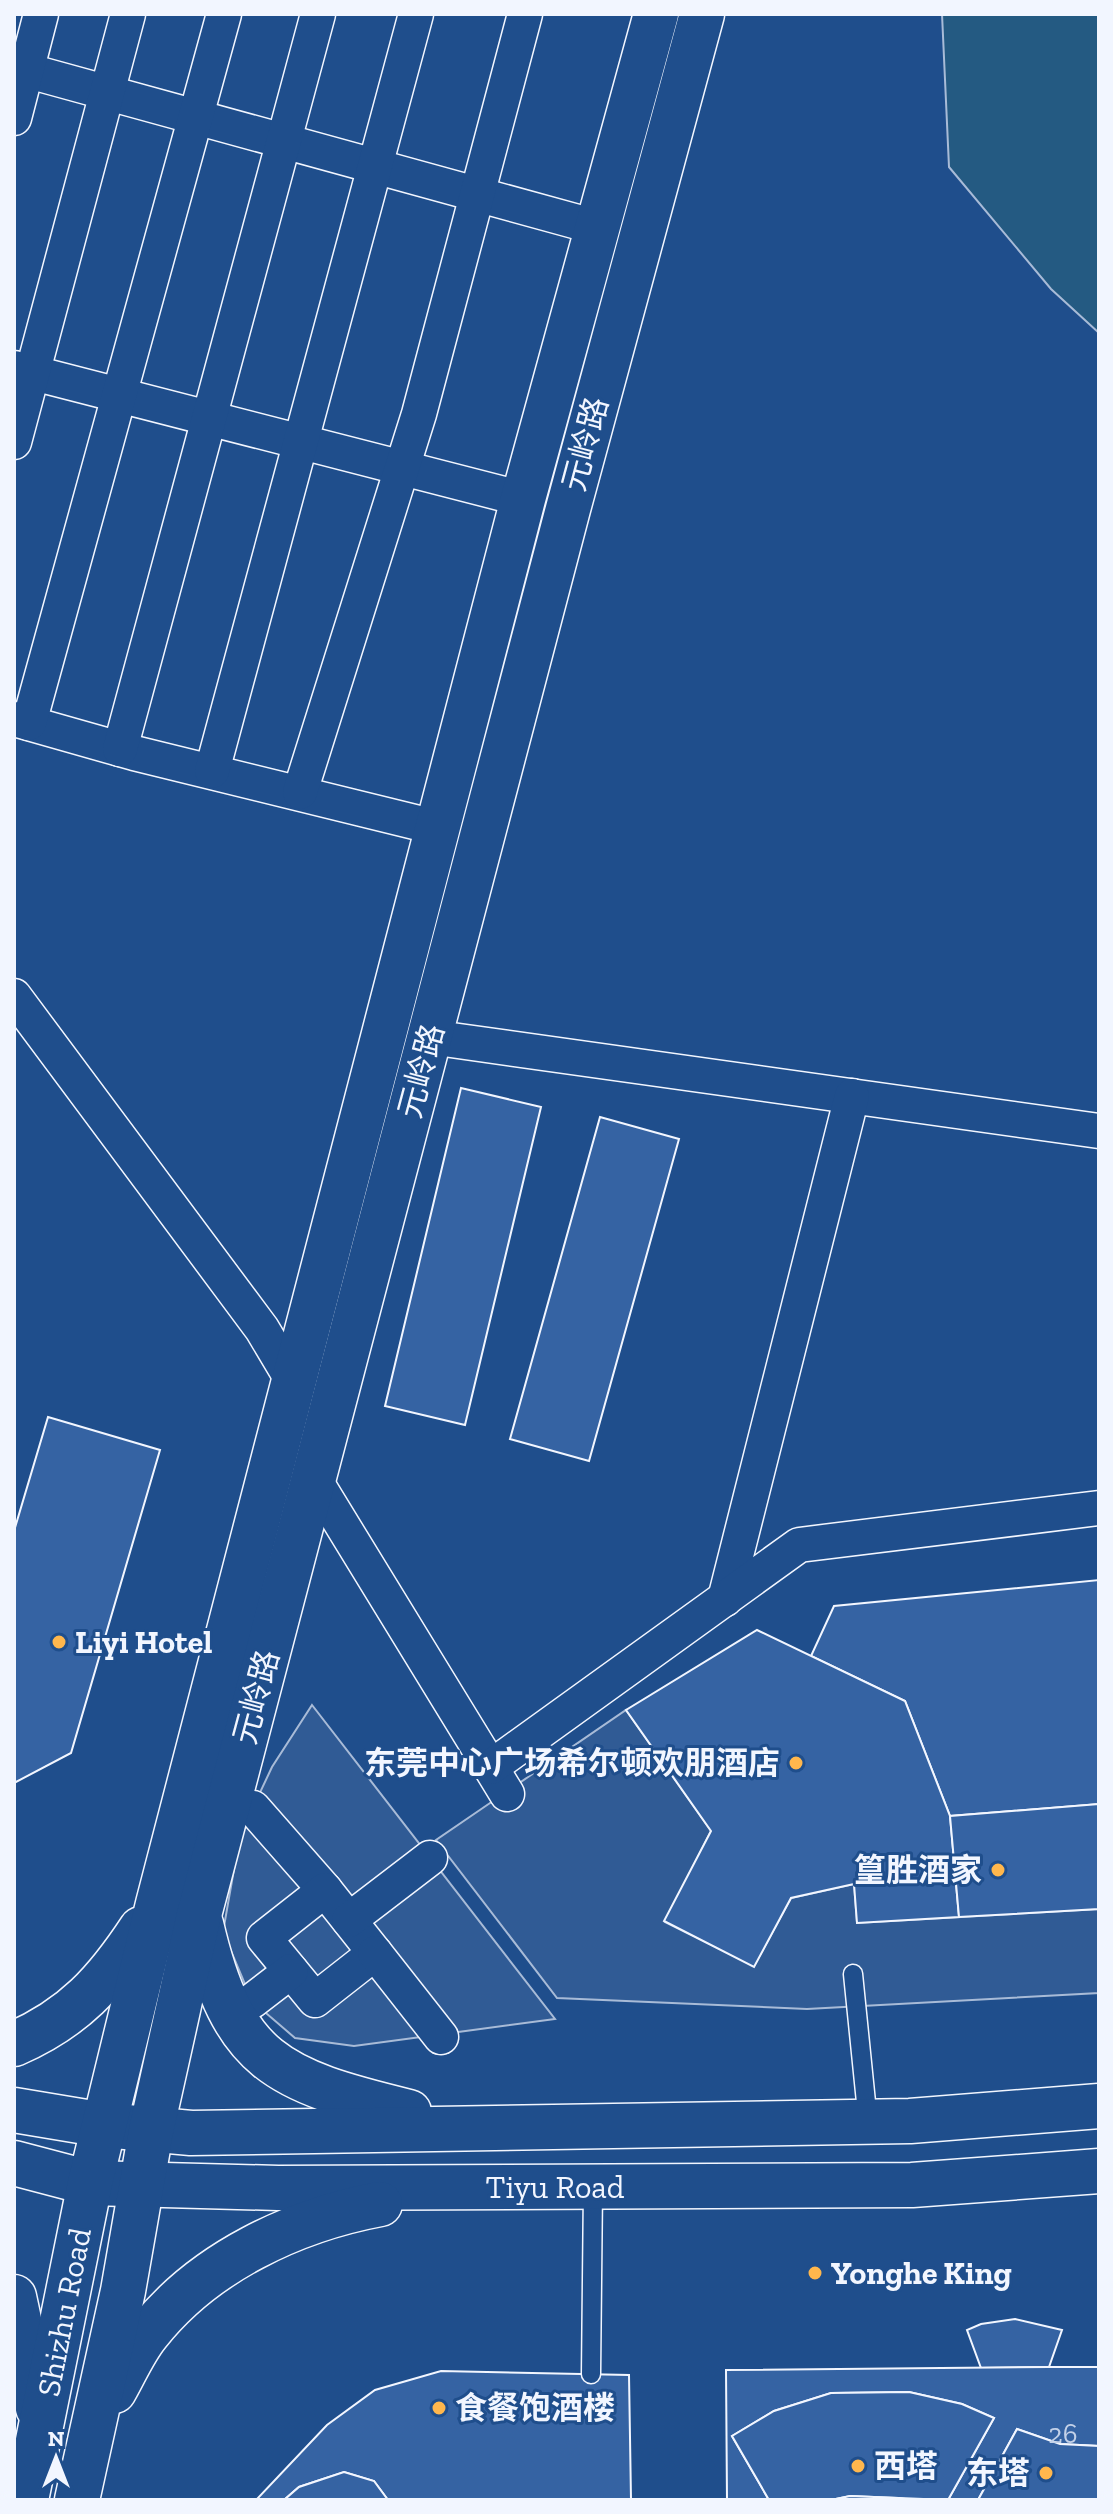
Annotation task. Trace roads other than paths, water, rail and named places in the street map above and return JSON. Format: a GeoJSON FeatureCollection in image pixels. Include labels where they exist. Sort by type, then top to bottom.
{"type":"FeatureCollection","features":[{"type":"Feature","properties":{"kind":"street"},"geometry":{"type":"LineString","coordinates":[[14,118],[20,68],[41,14]]}},
{"type":"Feature","properties":{"kind":"street"},"geometry":{"type":"LineString","coordinates":[[14,442],[23,371],[128,14]]}},
{"type":"Feature","properties":{"kind":"street"},"geometry":{"type":"LineString","coordinates":[[224,14],[119,396],[22,721],[120,749],[439,828]]}},
{"type":"Feature","properties":{"kind":"street"},"geometry":{"type":"LineString","coordinates":[[120,749],[318,14]]}},
{"type":"Feature","properties":{"kind":"street"},"geometry":{"type":"LineString","coordinates":[[212,771],[416,14]]}},
{"type":"Feature","properties":{"kind":"street"},"geometry":{"type":"LineString","coordinates":[[300,792],[419,414],[525,14]]}},
{"type":"Feature","properties":{"kind":"street","name":"元岭路"},"geometry":{"type":"LineString","coordinates":[[104,2125],[158,1904],[523,499],[656,14]]}},
{"type":"Feature","properties":{"kind":"street","name":"元岭路"},"geometry":{"type":"LineString","coordinates":[[151,2131],[199,1915],[702,14]]}},
{"type":"Feature","properties":{"kind":"street"},"geometry":{"type":"LineString","coordinates":[[20,68],[596,227]]}},
{"type":"Feature","properties":{"kind":"street"},"geometry":{"type":"LineString","coordinates":[[23,371],[400,471],[523,499]]}},
{"type":"Feature","properties":{"kind":"street"},"geometry":{"type":"LineString","coordinates":[[14,996],[262,1329],[293,1381]]}},
{"type":"Feature","properties":{"kind":"street"},"geometry":{"type":"LineString","coordinates":[[430,1037],[1099,1131]]}},
{"type":"Feature","properties":{"kind":"street"},"geometry":{"type":"LineString","coordinates":[[725,1599],[852,1096]]}},
{"type":"Feature","properties":{"kind":"street"},"geometry":{"type":"LineString","coordinates":[[314,1479],[499,1780],[725,1599],[799,1545],[1099,1508]]}},
{"type":"Feature","properties":{"kind":"street"},"geometry":{"type":"LineString","coordinates":[[253,1808],[325,1890],[441,2037]]}},
{"type":"Feature","properties":{"kind":"street"},"geometry":{"type":"LineString","coordinates":[[349,1920],[430,1858]]}},
{"type":"Feature","properties":{"kind":"street"},"geometry":{"type":"LineString","coordinates":[[325,1890],[264,1938],[315,2000],[375,1953]]}},
{"type":"Feature","properties":{"kind":"street"},"geometry":{"type":"LineString","coordinates":[[14,2044],[73,2012],[110,1975],[158,1904]]}},
{"type":"Feature","properties":{"kind":"street"},"geometry":{"type":"LineString","coordinates":[[199,1915],[213,1977],[234,2023],[273,2066],[345,2097],[470,2127]]}},
{"type":"Feature","properties":{"kind":"street"},"geometry":{"type":"LineString","coordinates":[[252,2001],[291,1971]]}},
{"type":"Feature","properties":{"kind":"street","name":"Tiyu Road"},"geometry":{"type":"LineString","coordinates":[[104,2125],[191,2133],[868,2122],[1099,2106]]}},
{"type":"Feature","properties":{"kind":"street"},"geometry":{"type":"LineString","coordinates":[[14,2110],[104,2125]]}},
{"type":"Feature","properties":{"kind":"street","name":"Shizhu Road"},"geometry":{"type":"LineString","coordinates":[[26,2500],[104,2125]]}},
{"type":"Feature","properties":{"kind":"street","name":"Shizhu Road"},"geometry":{"type":"LineString","coordinates":[[77,2500],[144,2183],[151,2131]]}},
{"type":"Feature","properties":{"kind":"street","name":"Tiyu Road"},"geometry":{"type":"LineString","coordinates":[[14,2163],[90,2183],[192,2187],[912,2185],[1099,2171]]}},
{"type":"Feature","properties":{"kind":"street"},"geometry":{"type":"LineString","coordinates":[[92,2428],[148,2333],[198,2283],[261,2242],[351,2209],[469,2188]]}},
{"type":"Feature","properties":{"kind":"street"},"geometry":{"type":"LineString","coordinates":[[14,2297],[41,2426]]}},
{"type":"Feature","properties":{"kind":"lane"},"geometry":{"type":"LineString","coordinates":[[853,1974],[868,2122]]}},
{"type":"Feature","properties":{"kind":"lane"},"geometry":{"type":"LineString","coordinates":[[591,2374],[593,2187]]}},
{"type":"Feature","properties":{"kind":"place","name":"Liyi Hotel"},"geometry":{"type":"Point","coordinates":[59,1642]}},
{"type":"Feature","properties":{"kind":"place","name":"东莞中心广场希尔顿欢朋酒店"},"geometry":{"type":"Point","coordinates":[796,1763]}},
{"type":"Feature","properties":{"kind":"place","name":"篁胜酒家"},"geometry":{"type":"Point","coordinates":[998,1870]}},
{"type":"Feature","properties":{"kind":"place","name":"Yonghe King"},"geometry":{"type":"Point","coordinates":[815,2273]}},
{"type":"Feature","properties":{"kind":"place","name":"食餐饱酒楼"},"geometry":{"type":"Point","coordinates":[439,2408]}},
{"type":"Feature","properties":{"kind":"place","name":"西塔"},"geometry":{"type":"Point","coordinates":[858,2466]}},
{"type":"Feature","properties":{"kind":"place","name":"东塔"},"geometry":{"type":"Point","coordinates":[1046,2473]}}]}
